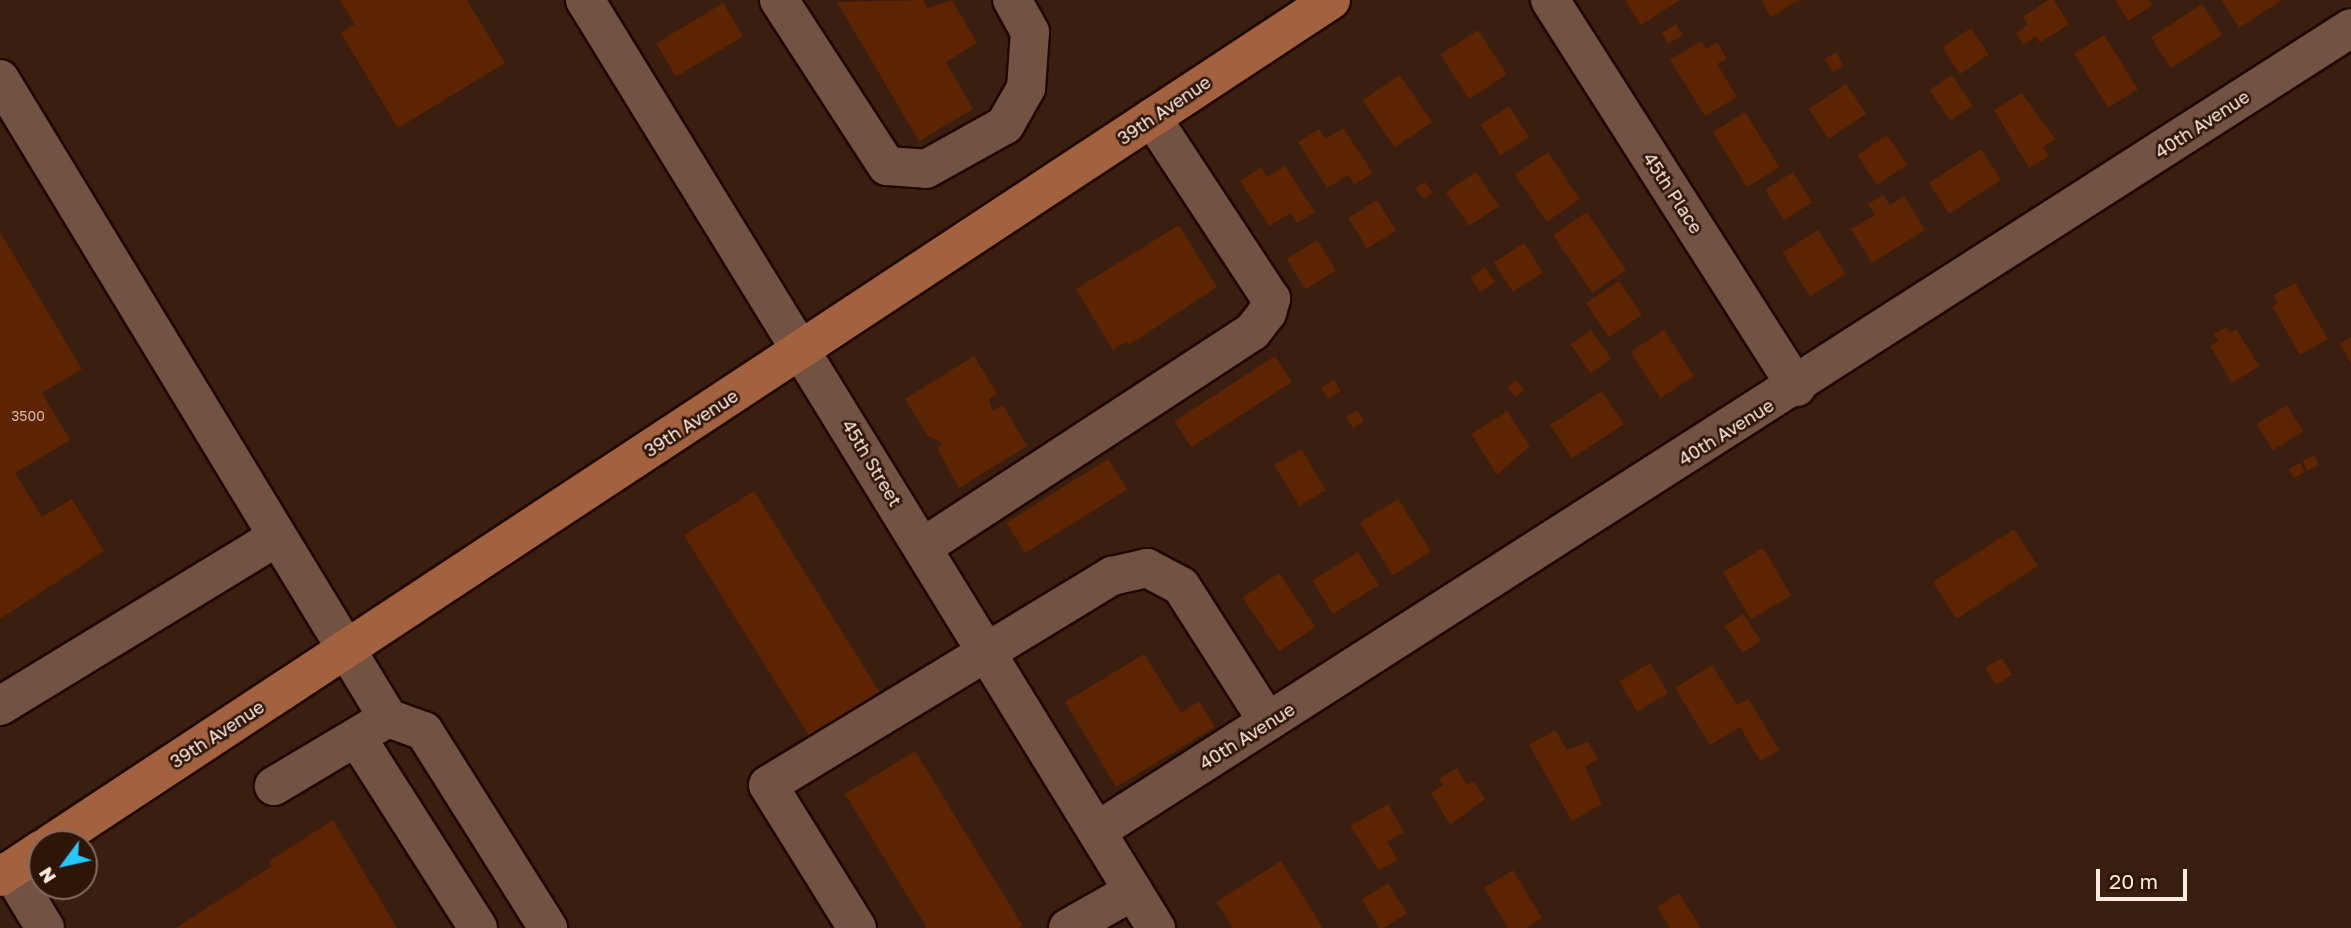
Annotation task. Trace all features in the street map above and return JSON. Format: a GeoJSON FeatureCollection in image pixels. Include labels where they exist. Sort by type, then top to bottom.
{"type":"FeatureCollection","features":[{"type":"Feature","properties":{"kind":"main road","name":"39th Avenue"},"geometry":{"type":"LineString","coordinates":[[71,830],[1331,0]]}},
{"type":"Feature","properties":{"kind":"main road"},"geometry":{"type":"LineString","coordinates":[[5,873],[28,858]]}},
{"type":"Feature","properties":{"kind":"street"},"geometry":{"type":"LineString","coordinates":[[779,0],[887,166],[926,169],[1004,125],[1026,88],[1030,32],[1012,0]]}},
{"type":"Feature","properties":{"kind":"street","name":"45th Place"},"geometry":{"type":"LineString","coordinates":[[1550,0],[1797,387]]}},
{"type":"Feature","properties":{"kind":"street","name":"45th Street"},"geometry":{"type":"LineString","coordinates":[[589,1],[1156,928]]}},
{"type":"Feature","properties":{"kind":"street","name":"40th Avenue"},"geometry":{"type":"LineString","coordinates":[[1097,831],[1797,387],[2351,28]]}},
{"type":"Feature","properties":{"kind":"street"},"geometry":{"type":"LineString","coordinates":[[0,79],[344,651],[372,728],[478,928]]}},
{"type":"Feature","properties":{"kind":"street"},"geometry":{"type":"LineString","coordinates":[[923,547],[1251,332],[1267,313],[1271,299],[1152,118]]}},
{"type":"Feature","properties":{"kind":"street"},"geometry":{"type":"LineString","coordinates":[[0,706],[275,538]]}},
{"type":"Feature","properties":{"kind":"street"},"geometry":{"type":"LineString","coordinates":[[858,928],[768,785],[985,649],[1112,576],[1147,568],[1181,586],[1268,722]]}},
{"type":"Feature","properties":{"kind":"street"},"geometry":{"type":"LineString","coordinates":[[274,786],[372,728],[424,731],[548,928]]}},
{"type":"Feature","properties":{"kind":"street"},"geometry":{"type":"LineString","coordinates":[[5,873],[45,928]]}},
{"type":"Feature","properties":{"kind":"street"},"geometry":{"type":"LineString","coordinates":[[1068,928],[1133,891]]}},
{"type":"Feature","properties":{"kind":"building"},"geometry":{"type":"Polygon","coordinates":[[[340,0],[467,0],[505,63],[398,128],[341,33],[355,24],[340,0]]]}},
{"type":"Feature","properties":{"kind":"building"},"geometry":{"type":"Polygon","coordinates":[[[923,0],[927,8],[952,0],[977,43],[946,62],[973,109],[919,141],[837,2],[923,0]]]}},
{"type":"Feature","properties":{"kind":"building"},"geometry":{"type":"Polygon","coordinates":[[[1625,0],[1680,0],[1641,25],[1625,0]]]}},
{"type":"Feature","properties":{"kind":"building"},"geometry":{"type":"Polygon","coordinates":[[[1761,0],[1799,0],[1771,17],[1761,0]]]}},
{"type":"Feature","properties":{"kind":"building"},"geometry":{"type":"Polygon","coordinates":[[[2048,0],[2054,0],[2069,24],[2040,43],[2036,36],[2023,45],[2016,33],[2028,25],[2023,17],[2048,0]]]}},
{"type":"Feature","properties":{"kind":"building"},"geometry":{"type":"Polygon","coordinates":[[[2115,0],[2149,0],[2153,5],[2128,21],[2115,0]]]}},
{"type":"Feature","properties":{"kind":"building"},"geometry":{"type":"Polygon","coordinates":[[[2221,0],[2282,0],[2239,28],[2221,0]]]}},
{"type":"Feature","properties":{"kind":"building"},"geometry":{"type":"Polygon","coordinates":[[[723,3],[743,36],[676,77],[656,43],[723,3]]]}},
{"type":"Feature","properties":{"kind":"building"},"geometry":{"type":"Polygon","coordinates":[[[2202,4],[2222,35],[2171,68],[2151,37],[2202,4]]]}},
{"type":"Feature","properties":{"kind":"building"},"geometry":{"type":"Polygon","coordinates":[[[1676,24],[1683,35],[1668,44],[1662,33],[1676,24]]]}},
{"type":"Feature","properties":{"kind":"building"},"geometry":{"type":"Polygon","coordinates":[[[1971,28],[1989,55],[1960,74],[1942,48],[1971,28]]]}},
{"type":"Feature","properties":{"kind":"building"},"geometry":{"type":"Polygon","coordinates":[[[1478,30],[1507,74],[1469,99],[1440,55],[1478,30]]]}},
{"type":"Feature","properties":{"kind":"building"},"geometry":{"type":"Polygon","coordinates":[[[2104,35],[2138,89],[2108,108],[2074,54],[2104,35]]]}},
{"type":"Feature","properties":{"kind":"building"},"geometry":{"type":"Polygon","coordinates":[[[1701,41],[1706,49],[1717,42],[1727,59],[1717,64],[1737,97],[1705,116],[1670,60],[1701,41]]]}},
{"type":"Feature","properties":{"kind":"building"},"geometry":{"type":"Polygon","coordinates":[[[1836,52],[1844,66],[1833,72],[1825,58],[1836,52]]]}},
{"type":"Feature","properties":{"kind":"building"},"geometry":{"type":"Polygon","coordinates":[[[1400,75],[1432,122],[1395,147],[1363,100],[1400,75]]]}},
{"type":"Feature","properties":{"kind":"building"},"geometry":{"type":"Polygon","coordinates":[[[1952,75],[1973,106],[1950,121],[1930,90],[1952,75]]]}},
{"type":"Feature","properties":{"kind":"building"},"geometry":{"type":"Polygon","coordinates":[[[1846,84],[1866,114],[1829,139],[1809,109],[1846,84]]]}},
{"type":"Feature","properties":{"kind":"building"},"geometry":{"type":"Polygon","coordinates":[[[2022,93],[2055,139],[2043,147],[2049,156],[2029,168],[1994,110],[2022,93]]]}},
{"type":"Feature","properties":{"kind":"building"},"geometry":{"type":"Polygon","coordinates":[[[1509,106],[1529,137],[1501,156],[1480,125],[1509,106]]]}},
{"type":"Feature","properties":{"kind":"building"},"geometry":{"type":"Polygon","coordinates":[[[1745,112],[1779,167],[1747,187],[1713,132],[1745,112]]]}},
{"type":"Feature","properties":{"kind":"building"},"geometry":{"type":"Polygon","coordinates":[[[1343,128],[1373,173],[1354,184],[1348,175],[1327,188],[1298,142],[1319,129],[1325,139],[1343,128]]]}},
{"type":"Feature","properties":{"kind":"building"},"geometry":{"type":"Polygon","coordinates":[[[1887,135],[1907,165],[1877,185],[1857,155],[1887,135]]]}},
{"type":"Feature","properties":{"kind":"building"},"geometry":{"type":"Polygon","coordinates":[[[1981,149],[2001,180],[1949,214],[1929,183],[1981,149]]]}},
{"type":"Feature","properties":{"kind":"building"},"geometry":{"type":"Polygon","coordinates":[[[1548,152],[1580,199],[1547,222],[1515,174],[1548,152]]]}},
{"type":"Feature","properties":{"kind":"building"},"geometry":{"type":"Polygon","coordinates":[[[1285,166],[1315,212],[1297,223],[1291,213],[1269,226],[1240,181],[1261,167],[1267,177],[1285,166]]]}},
{"type":"Feature","properties":{"kind":"building"},"geometry":{"type":"Polygon","coordinates":[[[1476,172],[1499,206],[1469,226],[1446,192],[1476,172]]]}},
{"type":"Feature","properties":{"kind":"building"},"geometry":{"type":"Polygon","coordinates":[[[1793,172],[1812,203],[1784,220],[1765,189],[1793,172]]]}},
{"type":"Feature","properties":{"kind":"building"},"geometry":{"type":"Polygon","coordinates":[[[1425,182],[1433,193],[1423,199],[1415,188],[1425,182]]]}},
{"type":"Feature","properties":{"kind":"building"},"geometry":{"type":"Polygon","coordinates":[[[1883,195],[1890,205],[1904,196],[1925,230],[1872,263],[1851,229],[1875,215],[1868,204],[1883,195]]]}},
{"type":"Feature","properties":{"kind":"building"},"geometry":{"type":"Polygon","coordinates":[[[1377,200],[1396,231],[1367,249],[1348,218],[1377,200]]]}},
{"type":"Feature","properties":{"kind":"building"},"geometry":{"type":"Polygon","coordinates":[[[1587,212],[1626,270],[1592,293],[1553,235],[1587,212]]]}},
{"type":"Feature","properties":{"kind":"building"},"geometry":{"type":"Polygon","coordinates":[[[1179,225],[1217,287],[1129,345],[1127,341],[1113,350],[1076,289],[1179,225]]]}},
{"type":"Feature","properties":{"kind":"building"},"geometry":{"type":"Polygon","coordinates":[[[1818,230],[1846,274],[1810,296],[1782,252],[1818,230]]]}},
{"type":"Feature","properties":{"kind":"building"},"geometry":{"type":"Polygon","coordinates":[[[0,232],[82,369],[42,393],[70,440],[15,473],[42,517],[72,499],[104,551],[0,619],[0,232]]]}},
{"type":"Feature","properties":{"kind":"building"},"geometry":{"type":"Polygon","coordinates":[[[1317,240],[1336,271],[1306,290],[1286,259],[1317,240]]]}},
{"type":"Feature","properties":{"kind":"building"},"geometry":{"type":"Polygon","coordinates":[[[1524,243],[1543,272],[1513,292],[1494,263],[1524,243]]]}},
{"type":"Feature","properties":{"kind":"building"},"geometry":{"type":"Polygon","coordinates":[[[1485,267],[1495,282],[1480,292],[1470,277],[1485,267]]]}},
{"type":"Feature","properties":{"kind":"building"},"geometry":{"type":"Polygon","coordinates":[[[1619,281],[1642,315],[1609,337],[1586,303],[1619,281]]]}},
{"type":"Feature","properties":{"kind":"building"},"geometry":{"type":"Polygon","coordinates":[[[2295,283],[2328,339],[2300,355],[2272,306],[2278,303],[2273,295],[2295,283]]]}},
{"type":"Feature","properties":{"kind":"building"},"geometry":{"type":"Polygon","coordinates":[[[2226,327],[2230,333],[2236,329],[2259,366],[2232,383],[2210,346],[2218,341],[2214,334],[2226,327]]]}},
{"type":"Feature","properties":{"kind":"building"},"geometry":{"type":"Polygon","coordinates":[[[1591,330],[1611,359],[1591,373],[1571,344],[1591,330]]]}},
{"type":"Feature","properties":{"kind":"building"},"geometry":{"type":"Polygon","coordinates":[[[1664,330],[1694,376],[1660,398],[1630,352],[1664,330]]]}},
{"type":"Feature","properties":{"kind":"building"},"geometry":{"type":"Polygon","coordinates":[[[2351,337],[2351,363],[2340,344],[2351,337]]]}},
{"type":"Feature","properties":{"kind":"building"},"geometry":{"type":"Polygon","coordinates":[[[974,356],[997,394],[989,399],[993,411],[1003,405],[1027,446],[959,488],[937,448],[942,443],[928,436],[905,399],[974,356]]]}},
{"type":"Feature","properties":{"kind":"building"},"geometry":{"type":"Polygon","coordinates":[[[1275,356],[1292,382],[1191,447],[1174,421],[1275,356]]]}},
{"type":"Feature","properties":{"kind":"building"},"geometry":{"type":"Polygon","coordinates":[[[1334,380],[1341,391],[1328,399],[1321,388],[1334,380]]]}},
{"type":"Feature","properties":{"kind":"building"},"geometry":{"type":"Polygon","coordinates":[[[1516,380],[1524,390],[1516,397],[1507,387],[1516,380]]]}},
{"type":"Feature","properties":{"kind":"building"},"geometry":{"type":"Polygon","coordinates":[[[1602,391],[1624,425],[1572,458],[1550,425],[1602,391]]]}},
{"type":"Feature","properties":{"kind":"building"},"geometry":{"type":"Polygon","coordinates":[[[2287,405],[2303,431],[2273,450],[2256,424],[2287,405]]]}},
{"type":"Feature","properties":{"kind":"building"},"geometry":{"type":"Polygon","coordinates":[[[1357,410],[1364,421],[1353,428],[1346,417],[1357,410]]]}},
{"type":"Feature","properties":{"kind":"building"},"geometry":{"type":"Polygon","coordinates":[[[1507,411],[1530,446],[1497,475],[1471,434],[1507,411]]]}},
{"type":"Feature","properties":{"kind":"building"},"geometry":{"type":"Polygon","coordinates":[[[1301,449],[1326,490],[1299,506],[1274,465],[1301,449]]]}},
{"type":"Feature","properties":{"kind":"building"},"geometry":{"type":"Polygon","coordinates":[[[2314,455],[2319,465],[2307,471],[2302,461],[2314,455]]]}},
{"type":"Feature","properties":{"kind":"building"},"geometry":{"type":"Polygon","coordinates":[[[1108,459],[1127,490],[1025,553],[1006,523],[1108,459]]]}},
{"type":"Feature","properties":{"kind":"building"},"geometry":{"type":"Polygon","coordinates":[[[2300,463],[2305,472],[2293,478],[2289,469],[2300,463]]]}},
{"type":"Feature","properties":{"kind":"building"},"geometry":{"type":"Polygon","coordinates":[[[754,491],[881,695],[811,739],[684,535],[754,491]]]}},
{"type":"Feature","properties":{"kind":"building"},"geometry":{"type":"Polygon","coordinates":[[[1398,499],[1431,552],[1393,575],[1360,523],[1398,499]]]}},
{"type":"Feature","properties":{"kind":"building"},"geometry":{"type":"Polygon","coordinates":[[[2014,529],[2038,566],[1957,619],[1933,582],[2014,529]]]}},
{"type":"Feature","properties":{"kind":"building"},"geometry":{"type":"Polygon","coordinates":[[[1763,548],[1791,595],[1751,619],[1723,572],[1763,548]]]}},
{"type":"Feature","properties":{"kind":"building"},"geometry":{"type":"Polygon","coordinates":[[[1358,552],[1379,585],[1333,614],[1312,581],[1358,552]]]}},
{"type":"Feature","properties":{"kind":"building"},"geometry":{"type":"Polygon","coordinates":[[[1279,573],[1315,627],[1279,651],[1243,598],[1279,573]]]}},
{"type":"Feature","properties":{"kind":"building"},"geometry":{"type":"Polygon","coordinates":[[[1743,614],[1761,641],[1743,653],[1725,626],[1743,614]]]}},
{"type":"Feature","properties":{"kind":"building"},"geometry":{"type":"Polygon","coordinates":[[[1144,654],[1181,713],[1199,701],[1215,727],[1116,787],[1065,702],[1144,654]]]}},
{"type":"Feature","properties":{"kind":"building"},"geometry":{"type":"Polygon","coordinates":[[[2002,658],[2012,675],[1996,685],[1986,668],[2002,658]]]}},
{"type":"Feature","properties":{"kind":"building"},"geometry":{"type":"Polygon","coordinates":[[[1650,663],[1668,693],[1637,712],[1619,682],[1650,663]]]}},
{"type":"Feature","properties":{"kind":"building"},"geometry":{"type":"Polygon","coordinates":[[[1712,665],[1737,705],[1749,699],[1779,750],[1760,761],[1740,727],[1710,745],[1675,688],[1712,665]]]}},
{"type":"Feature","properties":{"kind":"building"},"geometry":{"type":"Polygon","coordinates":[[[1555,730],[1567,750],[1588,742],[1598,759],[1585,767],[1602,804],[1572,821],[1529,745],[1555,730]]]}},
{"type":"Feature","properties":{"kind":"building"},"geometry":{"type":"Polygon","coordinates":[[[915,751],[1023,926],[927,928],[845,794],[915,751]]]}},
{"type":"Feature","properties":{"kind":"building"},"geometry":{"type":"Polygon","coordinates":[[[1457,768],[1467,785],[1474,781],[1485,799],[1450,825],[1431,793],[1443,785],[1439,779],[1457,768]]]}},
{"type":"Feature","properties":{"kind":"building"},"geometry":{"type":"Polygon","coordinates":[[[1388,804],[1404,832],[1387,842],[1398,860],[1379,870],[1350,826],[1388,804]]]}},
{"type":"Feature","properties":{"kind":"building"},"geometry":{"type":"Polygon","coordinates":[[[333,820],[397,928],[176,928],[272,866],[269,861],[333,820]]]}},
{"type":"Feature","properties":{"kind":"building"},"geometry":{"type":"Polygon","coordinates":[[[1281,861],[1323,928],[1233,928],[1216,902],[1281,861]]]}},
{"type":"Feature","properties":{"kind":"building"},"geometry":{"type":"Polygon","coordinates":[[[1513,870],[1542,918],[1526,928],[1508,928],[1484,888],[1513,870]]]}},
{"type":"Feature","properties":{"kind":"building"},"geometry":{"type":"Polygon","coordinates":[[[1388,883],[1407,914],[1380,928],[1362,899],[1388,883]]]}},
{"type":"Feature","properties":{"kind":"building"},"geometry":{"type":"Polygon","coordinates":[[[1679,893],[1701,928],[1670,928],[1657,907],[1679,893]]]}}]}
